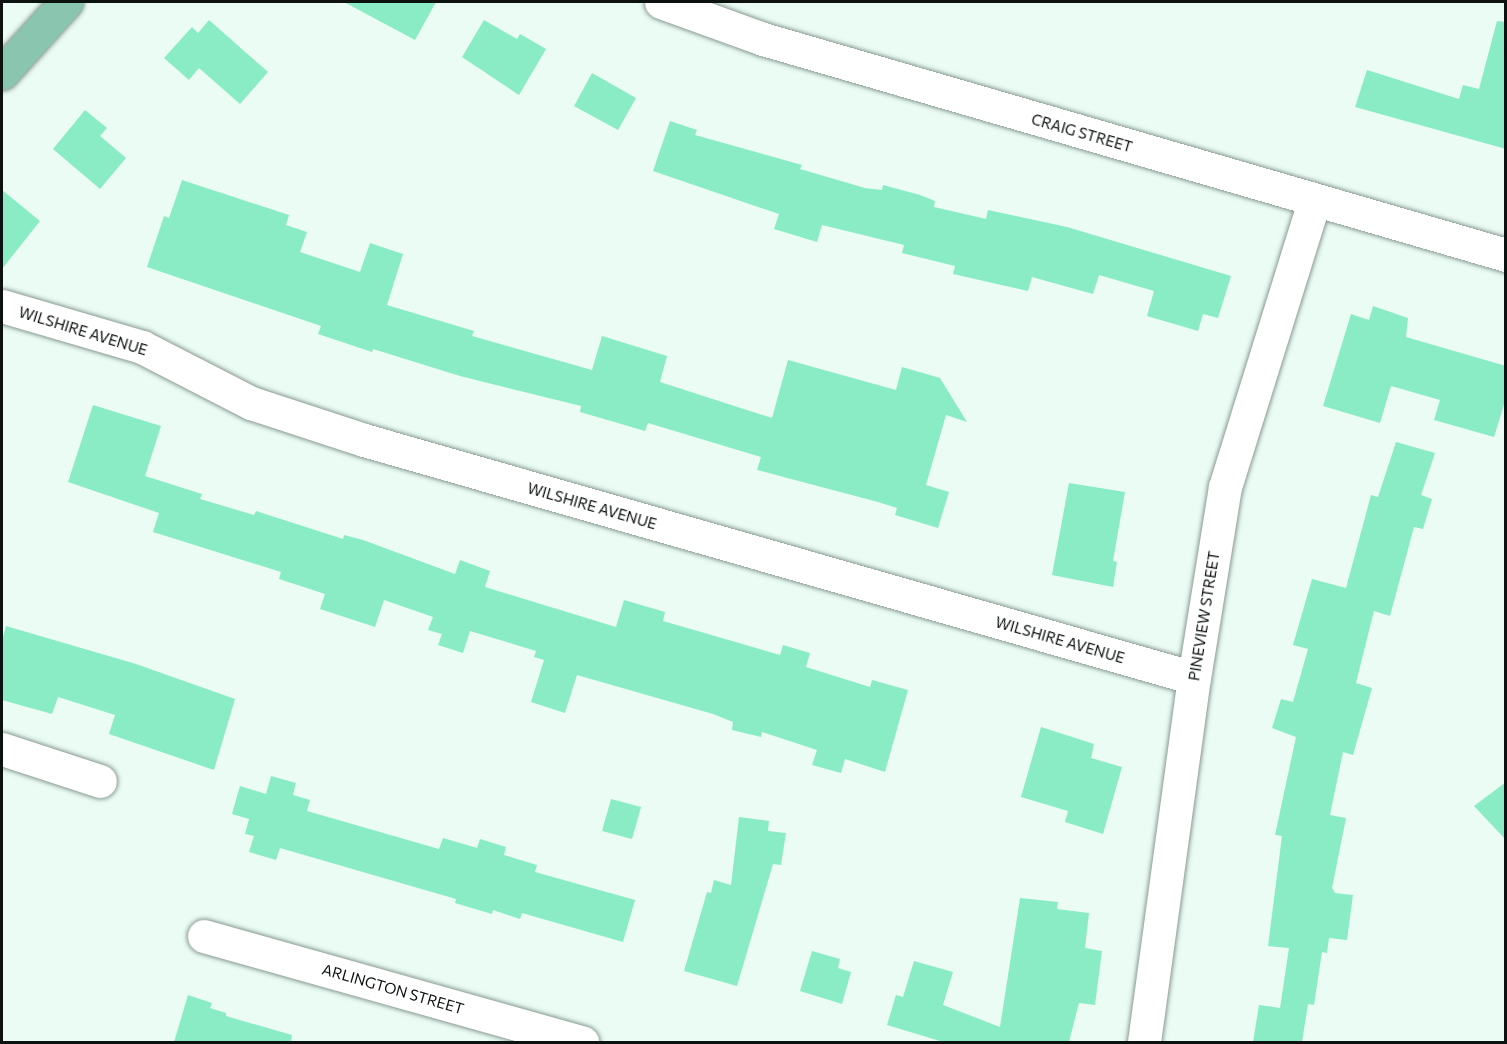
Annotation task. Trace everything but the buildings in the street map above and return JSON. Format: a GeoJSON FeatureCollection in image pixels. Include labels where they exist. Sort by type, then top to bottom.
{"type":"FeatureCollection","features":[{"type":"Feature","properties":{"kind":"main road"},"geometry":{"type":"LineString","coordinates":[[2,73],[66,2]]}},
{"type":"Feature","properties":{"kind":"street","name":"CRAIG STREET"},"geometry":{"type":"LineString","coordinates":[[661,2],[763,39],[1506,255]]}},
{"type":"Feature","properties":{"kind":"street","name":"PINEVIEW STREET"},"geometry":{"type":"LineString","coordinates":[[1144,1042],[1194,678],[1225,487],[1314,201]]}},
{"type":"Feature","properties":{"kind":"street","name":"WILSHIRE AVENUE"},"geometry":{"type":"LineString","coordinates":[[2,306],[142,347],[251,403],[364,440],[1194,678]]}},
{"type":"Feature","properties":{"kind":"street"},"geometry":{"type":"LineString","coordinates":[[2,749],[99,781]]}},
{"type":"Feature","properties":{"kind":"street","name":"ARLINGTON STREET"},"geometry":{"type":"LineString","coordinates":[[204,936],[582,1042]]}}]}
